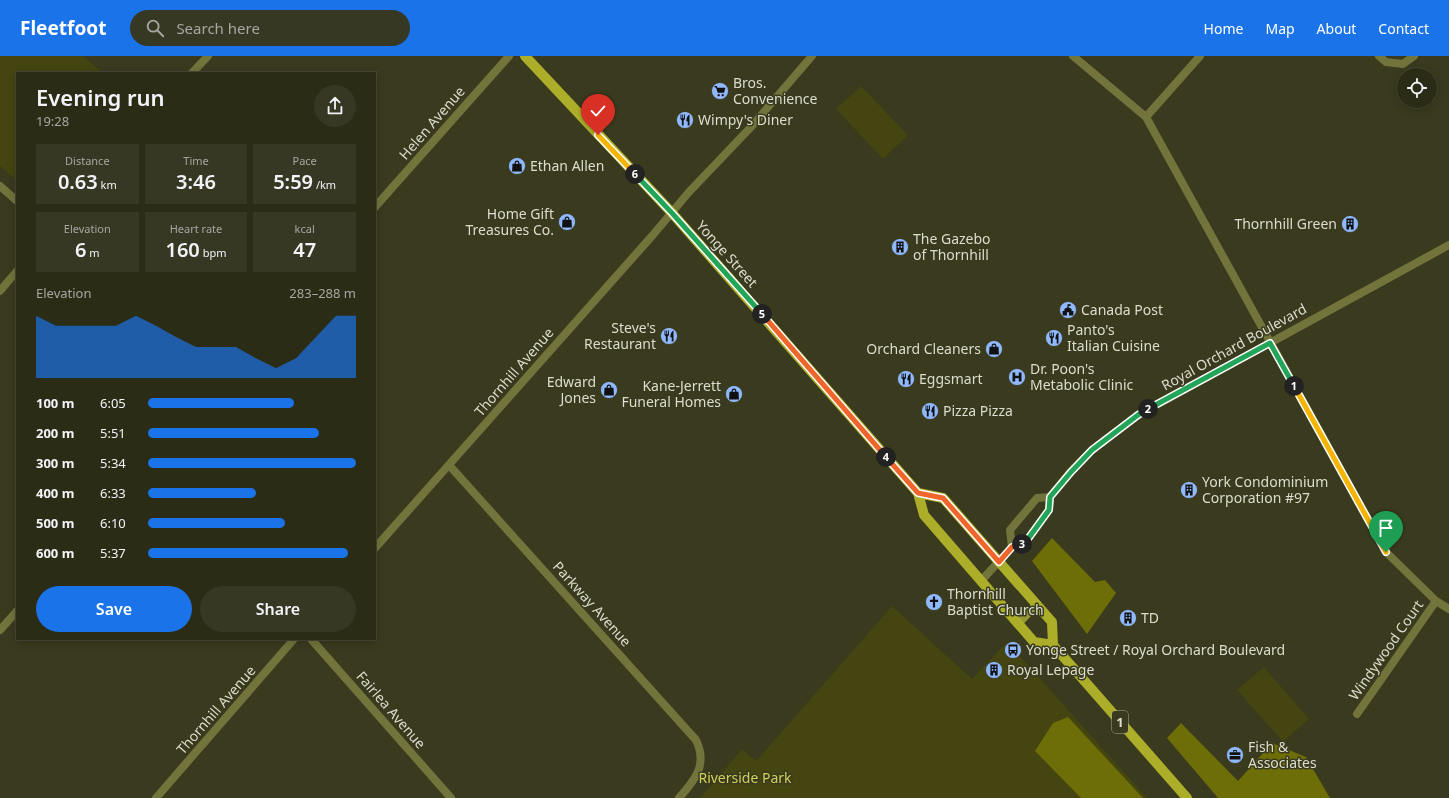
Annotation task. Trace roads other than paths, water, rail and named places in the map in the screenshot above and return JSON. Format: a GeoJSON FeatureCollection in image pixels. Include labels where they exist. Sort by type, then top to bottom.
{"type":"FeatureCollection","features":[{"type":"Feature","properties":{"kind":"main road","name":"Yonge Street"},"geometry":{"type":"LineString","coordinates":[[524,56],[672,213],[918,493],[924,515],[1034,642],[1053,645]]}},
{"type":"Feature","properties":{"kind":"main road"},"geometry":{"type":"LineString","coordinates":[[918,493],[943,498],[1052,622],[1053,645]]}},
{"type":"Feature","properties":{"kind":"main road"},"geometry":{"type":"LineString","coordinates":[[1018,624],[1037,604]]}},
{"type":"Feature","properties":{"kind":"main road","name":"1"},"geometry":{"type":"LineString","coordinates":[[1053,645],[1187,798]]}},
{"type":"Feature","properties":{"kind":"street"},"geometry":{"type":"LineString","coordinates":[[193,72],[208,56]]}},
{"type":"Feature","properties":{"kind":"street","name":"Helen Avenue"},"geometry":{"type":"LineString","coordinates":[[376,206],[509,56]]}},
{"type":"Feature","properties":{"kind":"street","name":"Thornhill Avenue"},"geometry":{"type":"LineString","coordinates":[[376,547],[689,192],[750,127],[812,56]]}},
{"type":"Feature","properties":{"kind":"street"},"geometry":{"type":"LineString","coordinates":[[1073,56],[1146,117],[1386,552],[1436,601],[1449,609]]}},
{"type":"Feature","properties":{"kind":"street"},"geometry":{"type":"LineString","coordinates":[[1146,117],[1200,56]]}},
{"type":"Feature","properties":{"kind":"street"},"geometry":{"type":"LineString","coordinates":[[1379,56],[1386,62],[1403,64],[1414,56]]}},
{"type":"Feature","properties":{"kind":"street"},"geometry":{"type":"LineString","coordinates":[[0,186],[16,200]]}},
{"type":"Feature","properties":{"kind":"street","name":"Royal Orchard Boulevard"},"geometry":{"type":"LineString","coordinates":[[981,582],[1012,547],[1025,543],[1049,510],[1050,497],[1071,472],[1092,450],[1138,415],[1449,245]]}},
{"type":"Feature","properties":{"kind":"street"},"geometry":{"type":"LineString","coordinates":[[0,290],[16,272]]}},
{"type":"Feature","properties":{"kind":"street","name":"Parkway Avenue"},"geometry":{"type":"LineString","coordinates":[[449,465],[692,734],[700,747],[700,766],[696,778],[679,798]]}},
{"type":"Feature","properties":{"kind":"street"},"geometry":{"type":"LineString","coordinates":[[1012,547],[1010,530],[1037,498],[1050,497]]}},
{"type":"Feature","properties":{"kind":"street","name":"Windywood Court"},"geometry":{"type":"LineString","coordinates":[[1357,714],[1436,601]]}},
{"type":"Feature","properties":{"kind":"street"},"geometry":{"type":"LineString","coordinates":[[0,630],[16,612]]}},
{"type":"Feature","properties":{"kind":"street","name":"Thornhill Avenue"},"geometry":{"type":"LineString","coordinates":[[156,798],[293,640]]}},
{"type":"Feature","properties":{"kind":"street","name":"Fairlea Avenue"},"geometry":{"type":"LineString","coordinates":[[312,640],[452,798]]}},
{"type":"Feature","properties":{"kind":"place","name":"Bros. Convenience"},"geometry":{"type":"Point","coordinates":[720,91]}},
{"type":"Feature","properties":{"kind":"place","name":"Wimpy's Diner"},"geometry":{"type":"Point","coordinates":[685,120]}},
{"type":"Feature","properties":{"kind":"place","name":"Ethan Allen"},"geometry":{"type":"Point","coordinates":[517,166]}},
{"type":"Feature","properties":{"kind":"place","name":"Home Gift Treasures Co."},"geometry":{"type":"Point","coordinates":[567,222]}},
{"type":"Feature","properties":{"kind":"place","name":"Thornhill Green"},"geometry":{"type":"Point","coordinates":[1350,224]}},
{"type":"Feature","properties":{"kind":"place","name":"The Gazebo of Thornhill"},"geometry":{"type":"Point","coordinates":[900,247]}},
{"type":"Feature","properties":{"kind":"place","name":"Canada Post"},"geometry":{"type":"Point","coordinates":[1068,310]}},
{"type":"Feature","properties":{"kind":"place","name":"Steve's Restaurant"},"geometry":{"type":"Point","coordinates":[669,336]}},
{"type":"Feature","properties":{"kind":"place","name":"Panto's Italian Cuisine"},"geometry":{"type":"Point","coordinates":[1054,338]}},
{"type":"Feature","properties":{"kind":"place","name":"Orchard Cleaners"},"geometry":{"type":"Point","coordinates":[994,349]}},
{"type":"Feature","properties":{"kind":"place","name":"Dr. Poon's Metabolic Clinic"},"geometry":{"type":"Point","coordinates":[1017,377]}},
{"type":"Feature","properties":{"kind":"place","name":"Eggsmart"},"geometry":{"type":"Point","coordinates":[906,379]}},
{"type":"Feature","properties":{"kind":"place","name":"Edward Jones"},"geometry":{"type":"Point","coordinates":[609,390]}},
{"type":"Feature","properties":{"kind":"place","name":"Kane-Jerrett Funeral Homes"},"geometry":{"type":"Point","coordinates":[734,394]}},
{"type":"Feature","properties":{"kind":"place","name":"Pizza Pizza"},"geometry":{"type":"Point","coordinates":[930,411]}},
{"type":"Feature","properties":{"kind":"place","name":"York Condominium Corporation #97"},"geometry":{"type":"Point","coordinates":[1189,490]}},
{"type":"Feature","properties":{"kind":"place","name":"Thornhill Baptist Church"},"geometry":{"type":"Point","coordinates":[934,602]}},
{"type":"Feature","properties":{"kind":"place","name":"TD"},"geometry":{"type":"Point","coordinates":[1128,618]}},
{"type":"Feature","properties":{"kind":"place","name":"Yonge Street / Royal Orchard Boulevard"},"geometry":{"type":"Point","coordinates":[1013,650]}},
{"type":"Feature","properties":{"kind":"place","name":"Royal Lepage"},"geometry":{"type":"Point","coordinates":[994,670]}},
{"type":"Feature","properties":{"kind":"place","name":"Fish & Associates"},"geometry":{"type":"Point","coordinates":[1235,755]}},
{"type":"Feature","properties":{"kind":"park label","name":"Riverside Park"},"geometry":{"type":"Point","coordinates":[745,778]}}]}
